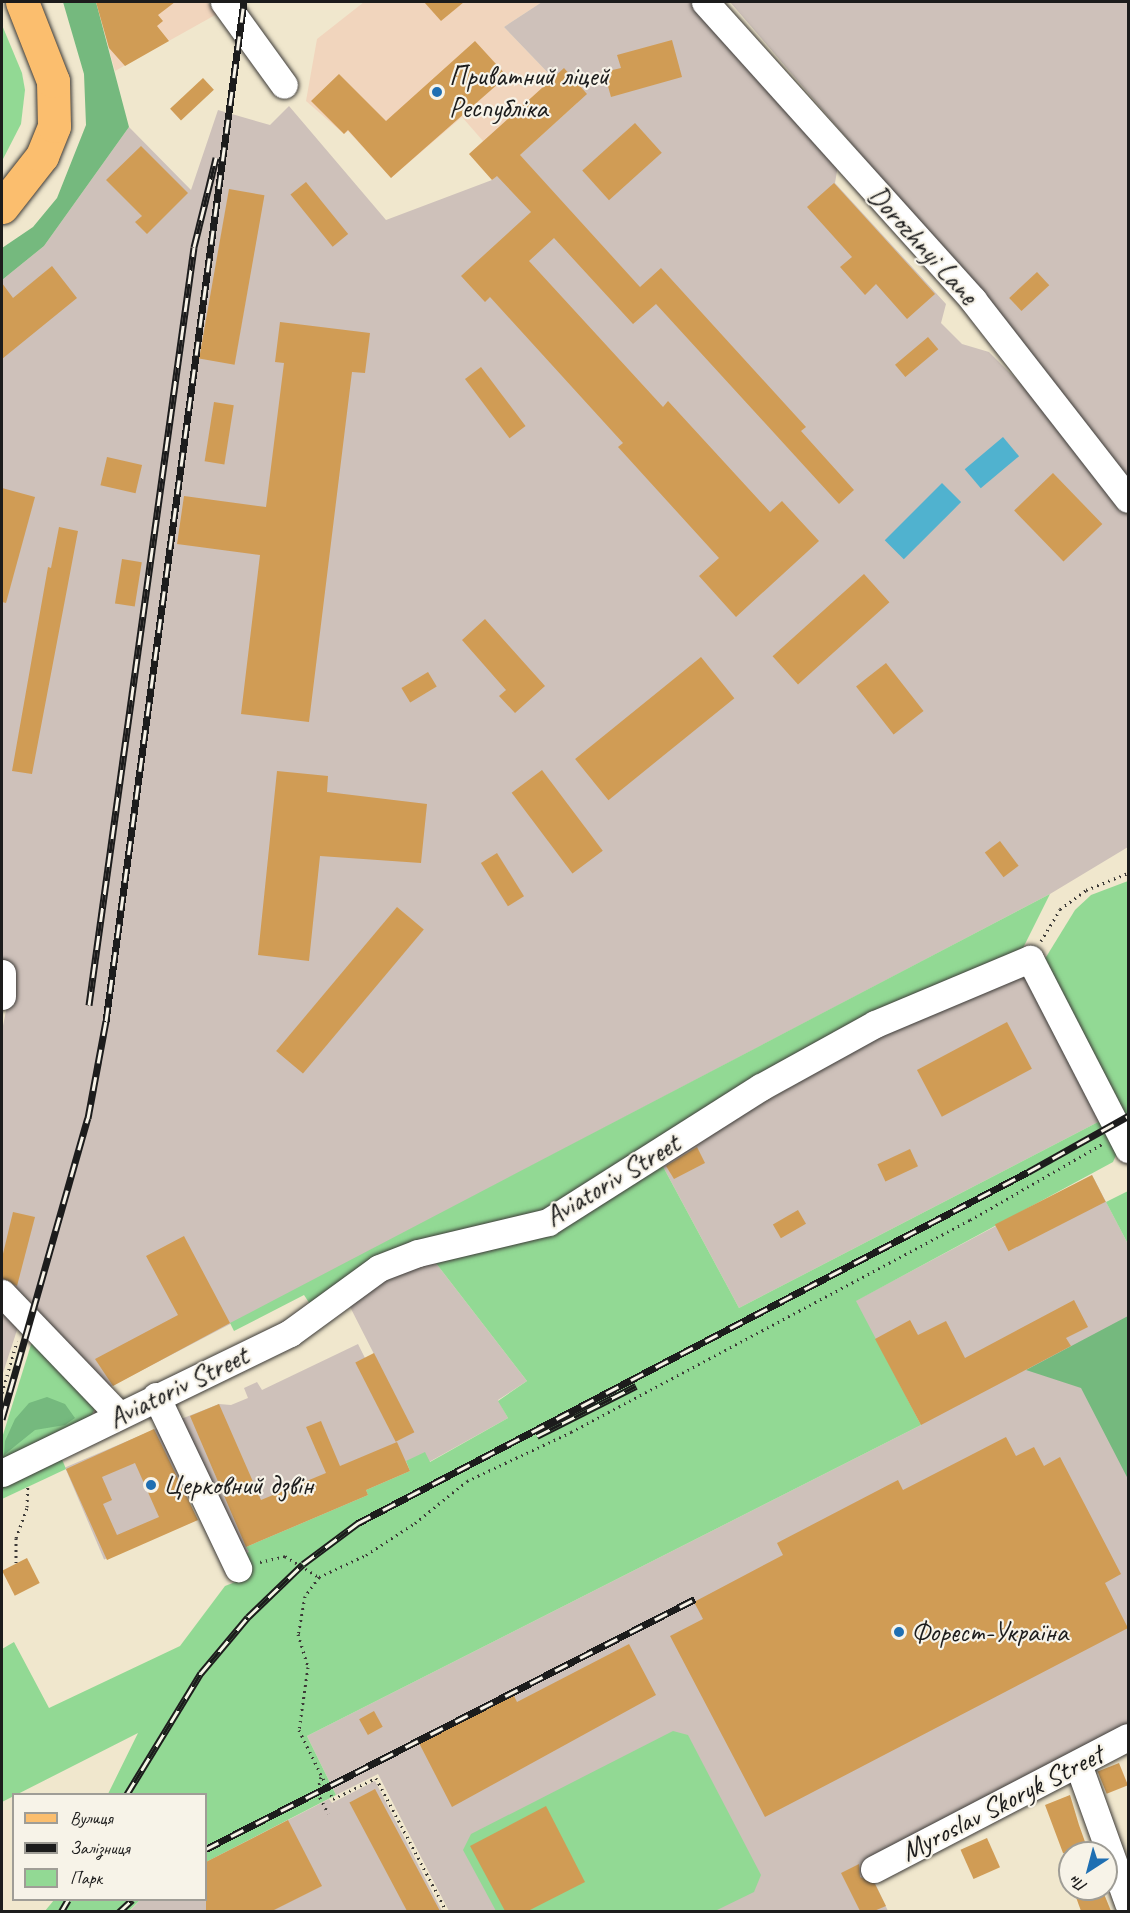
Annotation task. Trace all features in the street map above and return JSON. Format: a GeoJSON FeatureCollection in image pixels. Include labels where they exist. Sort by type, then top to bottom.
{"type":"FeatureCollection","features":[{"type":"Feature","properties":{"kind":"main road"},"geometry":{"type":"LineString","coordinates":[[2,207],[42,156],[54,126],[52,81],[22,2]]}},
{"type":"Feature","properties":{"kind":"street"},"geometry":{"type":"LineString","coordinates":[[224,2],[284,85]]}},
{"type":"Feature","properties":{"kind":"street","name":"Dorozhnyi Lane"},"geometry":{"type":"LineString","coordinates":[[705,2],[973,300],[1128,499]]}},
{"type":"Feature","properties":{"kind":"street"},"geometry":{"type":"LineString","coordinates":[[1030,959],[1124,1141]]}},
{"type":"Feature","properties":{"kind":"street","name":"Aviatoriv Street"},"geometry":{"type":"LineString","coordinates":[[2,1473],[156,1396],[290,1333],[379,1268],[418,1253],[548,1222],[761,1087],[875,1024],[1030,959]]}},
{"type":"Feature","properties":{"kind":"street"},"geometry":{"type":"LineString","coordinates":[[2,973],[2,996]]}},
{"type":"Feature","properties":{"kind":"street"},"geometry":{"type":"LineString","coordinates":[[2,1293],[119,1415]]}},
{"type":"Feature","properties":{"kind":"street"},"geometry":{"type":"LineString","coordinates":[[156,1396],[238,1568]]}},
{"type":"Feature","properties":{"kind":"street","name":"Myroslav Skoryk Street"},"geometry":{"type":"LineString","coordinates":[[874,1869],[1128,1737]]}},
{"type":"Feature","properties":{"kind":"street"},"geometry":{"type":"LineString","coordinates":[[1078,1764],[1128,1903]]}},
{"type":"Feature","properties":{"kind":"path"},"geometry":{"type":"LineString","coordinates":[[1030,959],[1060,909],[1086,890],[1128,873]]}},
{"type":"Feature","properties":{"kind":"path"},"geometry":{"type":"LineString","coordinates":[[447,1911],[376,1778],[333,1799],[299,1730],[308,1667],[298,1634],[305,1596],[319,1577],[366,1555],[415,1523],[467,1481],[571,1432],[970,1220],[1124,1141]]}},
{"type":"Feature","properties":{"kind":"path"},"geometry":{"type":"LineString","coordinates":[[2,1393],[25,1316]]}},
{"type":"Feature","properties":{"kind":"path"},"geometry":{"type":"LineString","coordinates":[[16,1563],[16,1538],[30,1490],[25,1473],[35,1456]]}},
{"type":"Feature","properties":{"kind":"path"},"geometry":{"type":"LineString","coordinates":[[238,1568],[285,1556],[319,1577]]}},
{"type":"Feature","properties":{"kind":"path"},"geometry":{"type":"LineString","coordinates":[[321,1776],[317,1792],[328,1813]]}},
{"type":"Feature","properties":{"kind":"shaded area"},"geometry":{"type":"Polygon","coordinates":[[[96,2],[207,2],[217,14],[115,71],[96,2]]]}},
{"type":"Feature","properties":{"kind":"shaded area","name":"Приватний ліцей Республіка"},"geometry":{"type":"Polygon","coordinates":[[[364,2],[542,2],[504,27],[577,103],[492,180],[469,154],[483,141],[462,117],[391,178],[348,131],[344,134],[306,101],[317,39],[364,2]]]}},
{"type":"Feature","properties":{"kind":"shaded area"},"geometry":{"type":"Polygon","coordinates":[[[542,2],[691,2],[838,165],[835,183],[946,304],[941,323],[962,344],[989,352],[1022,385],[1128,516],[1128,847],[1050,894],[110,1387],[2,1285],[2,1031],[14,970],[2,961],[2,280],[44,246],[129,127],[191,190],[218,110],[270,125],[289,106],[386,220],[492,180],[577,103],[504,27],[542,2]]]}},
{"type":"Feature","properties":{"kind":"shaded area"},"geometry":{"type":"Polygon","coordinates":[[[730,2],[1128,2],[1128,478],[980,293],[730,2]]]}},
{"type":"Feature","properties":{"kind":"shaded area"},"geometry":{"type":"Polygon","coordinates":[[[1005,976],[1025,978],[1100,1121],[739,1308],[660,1161],[881,1036],[1005,976]]]}},
{"type":"Feature","properties":{"kind":"shaded area"},"geometry":{"type":"Polygon","coordinates":[[[1092,1175],[1128,1244],[1128,1723],[865,1862],[888,1911],[449,1911],[378,1774],[336,1795],[307,1736],[921,1425],[855,1301],[1092,1175]]]}},
{"type":"Feature","properties":{"kind":"shaded area"},"geometry":{"type":"Polygon","coordinates":[[[432,1258],[527,1381],[498,1400],[508,1418],[429,1462],[406,1461],[410,1471],[366,1490],[368,1495],[246,1547],[249,1552],[240,1556],[176,1421],[219,1404],[231,1405],[248,1398],[244,1388],[257,1382],[262,1390],[358,1344],[365,1358],[374,1354],[346,1299],[354,1291],[432,1258]]]}},
{"type":"Feature","properties":{"kind":"shaded area"},"geometry":{"type":"Polygon","coordinates":[[[2,1298],[18,1327],[2,1376],[2,1298]]]}},
{"type":"Feature","properties":{"kind":"shaded area"},"geometry":{"type":"Polygon","coordinates":[[[158,1428],[197,1520],[104,1560],[65,1467],[158,1428]]]}},
{"type":"Feature","properties":{"kind":"shaded area"},"geometry":{"type":"Polygon","coordinates":[[[375,1781],[442,1911],[129,1912],[139,1901],[207,1901],[207,1861],[329,1799],[332,1803],[375,1781]]]}},
{"type":"Feature","properties":{"kind":"green space"},"geometry":{"type":"Polygon","coordinates":[[[63,2],[96,2],[129,127],[44,246],[2,280],[2,248],[33,227],[57,198],[86,125],[84,74],[63,2]]]}},
{"type":"Feature","properties":{"kind":"green space"},"geometry":{"type":"Polygon","coordinates":[[[2,25],[22,73],[25,90],[21,124],[2,161],[2,25]]]}},
{"type":"Feature","properties":{"kind":"green space"},"geometry":{"type":"Polygon","coordinates":[[[1128,881],[1128,1119],[1043,962],[1075,910],[1091,895],[1128,881]]]}},
{"type":"Feature","properties":{"kind":"green space"},"geometry":{"type":"Polygon","coordinates":[[[1050,894],[1020,954],[545,1216],[416,1245],[314,1310],[304,1295],[234,1331],[230,1323],[1050,894]]]}},
{"type":"Feature","properties":{"kind":"green space"},"geometry":{"type":"Polygon","coordinates":[[[1100,1121],[1117,1153],[1113,1162],[856,1301],[921,1425],[307,1736],[336,1795],[207,1861],[207,1793],[108,1793],[138,1733],[20,1793],[12,1793],[12,1797],[2,1802],[2,1649],[14,1642],[49,1708],[180,1646],[225,1586],[248,1577],[240,1556],[249,1552],[246,1547],[368,1495],[366,1490],[410,1471],[406,1461],[425,1452],[430,1462],[508,1418],[498,1401],[527,1381],[432,1258],[660,1161],[739,1308],[1100,1121]]]}},
{"type":"Feature","properties":{"kind":"green space"},"geometry":{"type":"Polygon","coordinates":[[[1128,1191],[1128,1244],[1106,1202],[1128,1191]]]}},
{"type":"Feature","properties":{"kind":"green space"},"geometry":{"type":"Polygon","coordinates":[[[1128,1316],[1128,1479],[1081,1388],[1026,1370],[1128,1316]]]}},
{"type":"Feature","properties":{"kind":"green space"},"geometry":{"type":"Polygon","coordinates":[[[34,1335],[95,1408],[89,1422],[2,1467],[2,1438],[34,1335]]]}},
{"type":"Feature","properties":{"kind":"green space"},"geometry":{"type":"Polygon","coordinates":[[[47,1397],[65,1404],[75,1418],[65,1425],[35,1430],[4,1455],[5,1441],[15,1419],[29,1403],[47,1397]]]}},
{"type":"Feature","properties":{"kind":"green space"},"geometry":{"type":"Polygon","coordinates":[[[59,1452],[66,1469],[2,1499],[2,1483],[59,1452]]]}},
{"type":"Feature","properties":{"kind":"green space"},"geometry":{"type":"Polygon","coordinates":[[[673,1731],[688,1735],[761,1875],[754,1892],[715,1911],[496,1911],[463,1850],[471,1834],[673,1731]]]}},
{"type":"Feature","properties":{"kind":"green space"},"geometry":{"type":"Polygon","coordinates":[[[53,1901],[139,1901],[129,1911],[45,1911],[53,1901]]]}},
{"type":"Feature","properties":{"kind":"water"},"geometry":{"type":"Polygon","coordinates":[[[1003,437],[1019,456],[981,488],[965,469],[1003,437]]]}},
{"type":"Feature","properties":{"kind":"water"},"geometry":{"type":"Polygon","coordinates":[[[942,483],[961,502],[904,559],[885,540],[942,483]]]}},
{"type":"Feature","properties":{"kind":"building"},"geometry":{"type":"Polygon","coordinates":[[[96,2],[175,2],[158,15],[163,21],[157,26],[169,41],[125,66],[109,48],[96,2]]]}},
{"type":"Feature","properties":{"kind":"building"},"geometry":{"type":"Polygon","coordinates":[[[424,2],[464,2],[441,21],[424,2]]]}},
{"type":"Feature","properties":{"kind":"building"},"geometry":{"type":"Polygon","coordinates":[[[672,40],[682,77],[611,97],[604,72],[621,68],[617,55],[672,40]]]}},
{"type":"Feature","properties":{"kind":"building"},"geometry":{"type":"Polygon","coordinates":[[[475,41],[507,76],[391,178],[348,130],[344,134],[311,101],[339,74],[386,121],[475,41]]]}},
{"type":"Feature","properties":{"kind":"building"},"geometry":{"type":"Polygon","coordinates":[[[564,68],[587,94],[520,155],[640,287],[661,268],[806,427],[801,431],[854,490],[839,504],[656,304],[633,324],[554,238],[529,261],[663,407],[668,401],[770,512],[782,501],[819,541],[736,617],[699,576],[719,558],[618,447],[623,443],[490,297],[485,302],[461,276],[531,212],[497,176],[492,180],[469,154],[564,68]]]}},
{"type":"Feature","properties":{"kind":"building"},"geometry":{"type":"Polygon","coordinates":[[[203,78],[214,90],[181,120],[170,109],[203,78]]]}},
{"type":"Feature","properties":{"kind":"building"},"geometry":{"type":"Polygon","coordinates":[[[635,123],[662,153],[609,200],[582,171],[635,123]]]}},
{"type":"Feature","properties":{"kind":"building"},"geometry":{"type":"Polygon","coordinates":[[[141,146],[188,193],[147,234],[135,222],[142,216],[106,180],[141,146]]]}},
{"type":"Feature","properties":{"kind":"building"},"geometry":{"type":"Polygon","coordinates":[[[306,182],[348,234],[333,247],[290,195],[306,182]]]}},
{"type":"Feature","properties":{"kind":"building"},"geometry":{"type":"Polygon","coordinates":[[[834,183],[935,294],[907,319],[876,284],[865,295],[840,267],[852,257],[807,207],[834,183]]]}},
{"type":"Feature","properties":{"kind":"building"},"geometry":{"type":"Polygon","coordinates":[[[229,189],[264,195],[235,365],[199,358],[229,189]]]}},
{"type":"Feature","properties":{"kind":"building"},"geometry":{"type":"Polygon","coordinates":[[[52,266],[77,298],[2,359],[2,283],[13,298],[52,266]]]}},
{"type":"Feature","properties":{"kind":"building"},"geometry":{"type":"Polygon","coordinates":[[[1037,272],[1049,285],[1021,311],[1009,298],[1037,272]]]}},
{"type":"Feature","properties":{"kind":"building"},"geometry":{"type":"Polygon","coordinates":[[[280,322],[370,333],[365,373],[352,372],[309,722],[241,714],[260,555],[177,544],[184,496],[266,507],[284,363],[275,362],[280,322]]]}},
{"type":"Feature","properties":{"kind":"building"},"geometry":{"type":"Polygon","coordinates":[[[928,337],[938,349],[905,377],[895,365],[928,337]]]}},
{"type":"Feature","properties":{"kind":"building"},"geometry":{"type":"Polygon","coordinates":[[[481,367],[526,426],[510,438],[465,379],[481,367]]]}},
{"type":"Feature","properties":{"kind":"building"},"geometry":{"type":"Polygon","coordinates":[[[214,402],[234,405],[224,464],[205,461],[214,402]]]}},
{"type":"Feature","properties":{"kind":"building"},"geometry":{"type":"Polygon","coordinates":[[[107,457],[142,465],[136,493],[100,485],[107,457]]]}},
{"type":"Feature","properties":{"kind":"building"},"geometry":{"type":"Polygon","coordinates":[[[1053,473],[1102,524],[1063,562],[1014,511],[1053,473]]]}},
{"type":"Feature","properties":{"kind":"building"},"geometry":{"type":"Polygon","coordinates":[[[2,488],[35,497],[6,603],[2,602],[2,488]]]}},
{"type":"Feature","properties":{"kind":"building"},"geometry":{"type":"Polygon","coordinates":[[[59,527],[78,531],[32,774],[12,771],[48,567],[51,568],[59,527]]]}},
{"type":"Feature","properties":{"kind":"building"},"geometry":{"type":"Polygon","coordinates":[[[122,559],[142,562],[135,607],[115,603],[122,559]]]}},
{"type":"Feature","properties":{"kind":"building"},"geometry":{"type":"Polygon","coordinates":[[[864,574],[889,602],[798,685],[773,656],[864,574]]]}},
{"type":"Feature","properties":{"kind":"building"},"geometry":{"type":"Polygon","coordinates":[[[485,619],[545,686],[515,713],[499,696],[506,690],[462,640],[485,619]]]}},
{"type":"Feature","properties":{"kind":"building"},"geometry":{"type":"Polygon","coordinates":[[[701,657],[734,698],[608,800],[575,759],[701,657]]]}},
{"type":"Feature","properties":{"kind":"building"},"geometry":{"type":"Polygon","coordinates":[[[886,663],[924,711],[894,734],[856,686],[886,663]]]}},
{"type":"Feature","properties":{"kind":"building"},"geometry":{"type":"Polygon","coordinates":[[[428,672],[437,687],[410,703],[401,688],[428,672]]]}},
{"type":"Feature","properties":{"kind":"building"},"geometry":{"type":"Polygon","coordinates":[[[542,770],[603,851],[572,874],[512,793],[542,770]]]}},
{"type":"Feature","properties":{"kind":"building"},"geometry":{"type":"Polygon","coordinates":[[[277,771],[328,776],[327,792],[427,804],[421,863],[320,856],[309,961],[258,955],[277,771]]]}},
{"type":"Feature","properties":{"kind":"building"},"geometry":{"type":"Polygon","coordinates":[[[1000,841],[1019,866],[1003,877],[985,852],[1000,841]]]}},
{"type":"Feature","properties":{"kind":"building"},"geometry":{"type":"Polygon","coordinates":[[[497,853],[524,896],[508,906],[481,863],[497,853]]]}},
{"type":"Feature","properties":{"kind":"building"},"geometry":{"type":"Polygon","coordinates":[[[397,907],[424,929],[303,1074],[276,1051],[397,907]]]}},
{"type":"Feature","properties":{"kind":"building"},"geometry":{"type":"Polygon","coordinates":[[[1007,1022],[1032,1069],[942,1117],[917,1070],[1007,1022]]]}},
{"type":"Feature","properties":{"kind":"building"},"geometry":{"type":"Polygon","coordinates":[[[697,1147],[705,1163],[674,1179],[666,1166],[697,1147]]]}},
{"type":"Feature","properties":{"kind":"building"},"geometry":{"type":"Polygon","coordinates":[[[910,1149],[918,1166],[885,1181],[877,1164],[910,1149]]]}},
{"type":"Feature","properties":{"kind":"building"},"geometry":{"type":"Polygon","coordinates":[[[1092,1175],[1106,1202],[1009,1251],[995,1224],[1092,1175]]]}},
{"type":"Feature","properties":{"kind":"building"},"geometry":{"type":"Polygon","coordinates":[[[798,1210],[806,1224],[781,1238],[773,1224],[798,1210]]]}},
{"type":"Feature","properties":{"kind":"building"},"geometry":{"type":"Polygon","coordinates":[[[13,1212],[35,1217],[17,1286],[2,1278],[2,1258],[13,1212]]]}},
{"type":"Feature","properties":{"kind":"building"},"geometry":{"type":"Polygon","coordinates":[[[184,1236],[230,1323],[113,1386],[95,1359],[178,1315],[146,1256],[184,1236]]]}},
{"type":"Feature","properties":{"kind":"building"},"geometry":{"type":"Polygon","coordinates":[[[1074,1300],[1088,1327],[1066,1338],[1071,1346],[921,1425],[875,1339],[910,1320],[918,1335],[946,1321],[965,1358],[1074,1300]]]}},
{"type":"Feature","properties":{"kind":"building"},"geometry":{"type":"Polygon","coordinates":[[[374,1353],[414,1432],[396,1442],[355,1363],[374,1353]]]}},
{"type":"Feature","properties":{"kind":"building"},"geometry":{"type":"Polygon","coordinates":[[[219,1404],[261,1500],[326,1473],[306,1427],[321,1421],[340,1466],[397,1442],[410,1471],[366,1490],[368,1495],[246,1547],[190,1416],[219,1404]]]}},
{"type":"Feature","properties":{"kind":"building"},"geometry":{"type":"Polygon","coordinates":[[[154,1429],[198,1520],[107,1560],[66,1469],[154,1429]],[[135,1463],[102,1477],[112,1500],[103,1504],[117,1535],[159,1517],[135,1463]]]}},
{"type":"Feature","properties":{"kind":"building","name":"Форест-Україна"},"geometry":{"type":"Polygon","coordinates":[[[1006,1437],[1016,1456],[1034,1447],[1044,1466],[1060,1457],[1121,1574],[1105,1583],[1128,1628],[765,1817],[670,1636],[703,1619],[694,1602],[783,1555],[777,1543],[898,1480],[903,1490],[1006,1437]]]}},
{"type":"Feature","properties":{"kind":"building"},"geometry":{"type":"Polygon","coordinates":[[[27,1558],[40,1583],[15,1596],[2,1571],[27,1558]]]}},
{"type":"Feature","properties":{"kind":"building"},"geometry":{"type":"Polygon","coordinates":[[[629,1644],[656,1695],[452,1807],[419,1743],[513,1694],[517,1702],[629,1644]]]}},
{"type":"Feature","properties":{"kind":"building"},"geometry":{"type":"Polygon","coordinates":[[[374,1711],[383,1727],[368,1735],[359,1719],[374,1711]]]}},
{"type":"Feature","properties":{"kind":"building"},"geometry":{"type":"Polygon","coordinates":[[[1119,1763],[1128,1785],[1107,1794],[1098,1772],[1119,1763]]]}},
{"type":"Feature","properties":{"kind":"building"},"geometry":{"type":"Polygon","coordinates":[[[375,1789],[440,1911],[408,1912],[349,1803],[375,1789]]]}},
{"type":"Feature","properties":{"kind":"building"},"geometry":{"type":"Polygon","coordinates":[[[1070,1795],[1085,1841],[1058,1841],[1045,1805],[1070,1795]]]}},
{"type":"Feature","properties":{"kind":"building"},"geometry":{"type":"Polygon","coordinates":[[[546,1806],[585,1882],[528,1911],[505,1911],[470,1846],[546,1806]]]}},
{"type":"Feature","properties":{"kind":"building"},"geometry":{"type":"Polygon","coordinates":[[[288,1820],[322,1886],[272,1911],[206,1911],[207,1861],[288,1820]]]}},
{"type":"Feature","properties":{"kind":"building"},"geometry":{"type":"Polygon","coordinates":[[[987,1838],[1000,1867],[974,1879],[961,1850],[987,1838]]]}},
{"type":"Feature","properties":{"kind":"building"},"geometry":{"type":"Polygon","coordinates":[[[859,1864],[860,1877],[875,1884],[886,1906],[874,1911],[860,1911],[841,1873],[859,1864]]]}},
{"type":"Feature","properties":{"kind":"building"},"geometry":{"type":"Polygon","coordinates":[[[1077,1901],[1107,1901],[1111,1911],[1081,1911],[1077,1901]]]}},
{"type":"Feature","properties":{"kind":"railway"},"geometry":{"type":"LineString","coordinates":[[2,1419],[88,1118],[106,1021],[244,2]]}},
{"type":"Feature","properties":{"kind":"railway"},"geometry":{"type":"LineString","coordinates":[[89,1005],[194,247],[216,158]]}},
{"type":"Feature","properties":{"kind":"railway"},"geometry":{"type":"LineString","coordinates":[[128,1793],[201,1673],[248,1617],[303,1564],[358,1523],[1028,1172],[1128,1116]]}},
{"type":"Feature","properties":{"kind":"railway"},"geometry":{"type":"LineString","coordinates":[[537,1436],[636,1386]]}},
{"type":"Feature","properties":{"kind":"railway"},"geometry":{"type":"LineString","coordinates":[[207,1848],[695,1599]]}},
{"type":"Feature","properties":{"kind":"railway"},"geometry":{"type":"LineString","coordinates":[[61,1912],[67,1901]]}},
{"type":"Feature","properties":{"kind":"railway"},"geometry":{"type":"LineString","coordinates":[[119,1912],[131,1901]]}},
{"type":"Feature","properties":{"kind":"place","name":"Приватний ліцей Республіка"},"geometry":{"type":"Point","coordinates":[437,92]}},
{"type":"Feature","properties":{"kind":"place","name":"Церковний дзвін"},"geometry":{"type":"Point","coordinates":[151,1485]}},
{"type":"Feature","properties":{"kind":"place","name":"Форест-Україна"},"geometry":{"type":"Point","coordinates":[899,1632]}}]}
